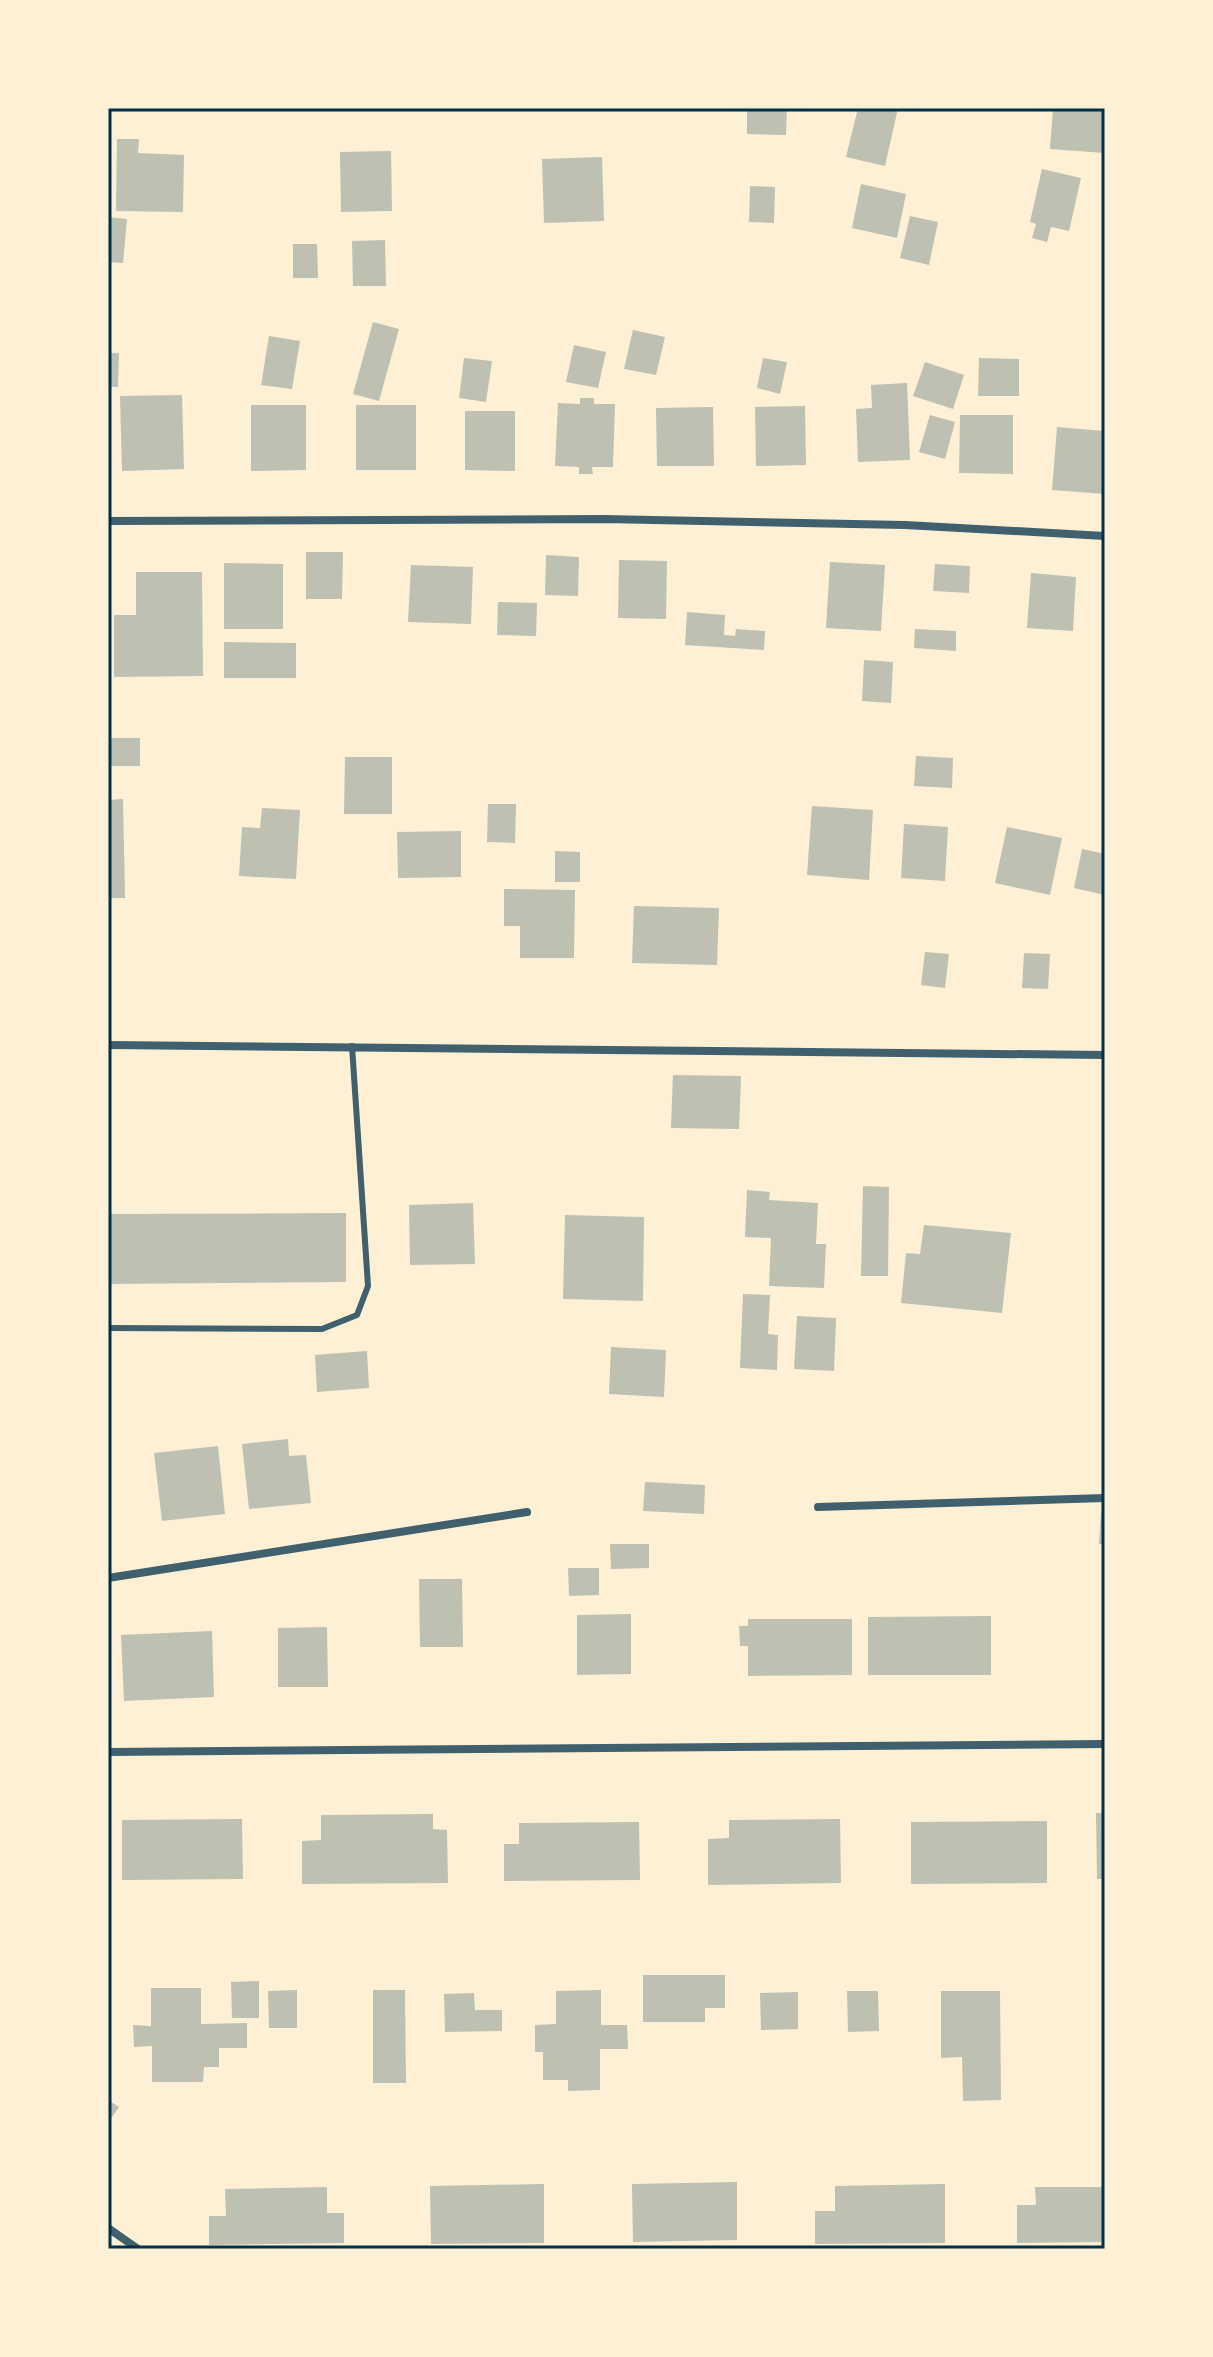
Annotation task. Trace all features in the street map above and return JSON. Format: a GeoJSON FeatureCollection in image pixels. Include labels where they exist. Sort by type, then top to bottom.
{"type":"FeatureCollection","features":[{"type":"Feature","properties":{"kind":"street"},"geometry":{"type":"LineString","coordinates":[[108,521],[604,519],[905,525],[1105,536]]}},
{"type":"Feature","properties":{"kind":"street"},"geometry":{"type":"LineString","coordinates":[[108,1045],[1105,1055]]}},
{"type":"Feature","properties":{"kind":"street"},"geometry":{"type":"LineString","coordinates":[[818,1507],[1105,1498]]}},
{"type":"Feature","properties":{"kind":"street"},"geometry":{"type":"LineString","coordinates":[[108,1578],[527,1512]]}},
{"type":"Feature","properties":{"kind":"street"},"geometry":{"type":"LineString","coordinates":[[108,1752],[1105,1744]]}},
{"type":"Feature","properties":{"kind":"street"},"geometry":{"type":"LineString","coordinates":[[108,2228],[138,2249]]}},
{"type":"Feature","properties":{"kind":"lane"},"geometry":{"type":"LineString","coordinates":[[108,1328],[322,1329],[357,1315],[368,1286],[352,1046]]}},
{"type":"Feature","properties":{"kind":"building"},"geometry":{"type":"Polygon","coordinates":[[[747,108],[787,108],[786,135],[747,134],[747,108]]]}},
{"type":"Feature","properties":{"kind":"building"},"geometry":{"type":"Polygon","coordinates":[[[858,108],[898,108],[885,166],[846,157],[858,108]]]}},
{"type":"Feature","properties":{"kind":"building"},"geometry":{"type":"Polygon","coordinates":[[[1053,108],[1105,108],[1105,153],[1050,149],[1053,108]]]}},
{"type":"Feature","properties":{"kind":"building"},"geometry":{"type":"Polygon","coordinates":[[[117,139],[139,139],[138,153],[184,155],[183,212],[116,211],[117,139]]]}},
{"type":"Feature","properties":{"kind":"building"},"geometry":{"type":"Polygon","coordinates":[[[391,151],[392,211],[341,212],[340,152],[391,151]]]}},
{"type":"Feature","properties":{"kind":"building"},"geometry":{"type":"Polygon","coordinates":[[[602,157],[604,221],[544,223],[542,159],[602,157]]]}},
{"type":"Feature","properties":{"kind":"building"},"geometry":{"type":"Polygon","coordinates":[[[1042,169],[1081,178],[1069,231],[1051,227],[1047,242],[1032,238],[1036,224],[1030,222],[1042,169]]]}},
{"type":"Feature","properties":{"kind":"building"},"geometry":{"type":"Polygon","coordinates":[[[861,184],[906,194],[897,238],[852,228],[861,184]]]}},
{"type":"Feature","properties":{"kind":"building"},"geometry":{"type":"Polygon","coordinates":[[[750,186],[775,187],[774,223],[749,222],[750,186]]]}},
{"type":"Feature","properties":{"kind":"building"},"geometry":{"type":"Polygon","coordinates":[[[910,216],[938,222],[929,265],[900,258],[910,216]]]}},
{"type":"Feature","properties":{"kind":"building"},"geometry":{"type":"Polygon","coordinates":[[[108,217],[127,219],[123,263],[108,262],[108,217]]]}},
{"type":"Feature","properties":{"kind":"building"},"geometry":{"type":"Polygon","coordinates":[[[385,240],[386,286],[353,286],[352,241],[385,240]]]}},
{"type":"Feature","properties":{"kind":"building"},"geometry":{"type":"Polygon","coordinates":[[[293,244],[317,244],[318,278],[293,278],[293,244]]]}},
{"type":"Feature","properties":{"kind":"building"},"geometry":{"type":"Polygon","coordinates":[[[373,322],[399,329],[379,401],[353,394],[373,322]]]}},
{"type":"Feature","properties":{"kind":"building"},"geometry":{"type":"Polygon","coordinates":[[[633,330],[665,337],[656,375],[624,369],[633,330]]]}},
{"type":"Feature","properties":{"kind":"building"},"geometry":{"type":"Polygon","coordinates":[[[269,336],[300,341],[292,389],[261,385],[269,336]]]}},
{"type":"Feature","properties":{"kind":"building"},"geometry":{"type":"Polygon","coordinates":[[[574,345],[606,352],[598,388],[566,382],[574,345]]]}},
{"type":"Feature","properties":{"kind":"building"},"geometry":{"type":"Polygon","coordinates":[[[108,353],[119,353],[118,387],[108,387],[108,353]]]}},
{"type":"Feature","properties":{"kind":"building"},"geometry":{"type":"Polygon","coordinates":[[[464,358],[492,361],[486,402],[459,398],[464,358]]]}},
{"type":"Feature","properties":{"kind":"building"},"geometry":{"type":"Polygon","coordinates":[[[763,358],[787,362],[780,394],[757,388],[763,358]]]}},
{"type":"Feature","properties":{"kind":"building"},"geometry":{"type":"Polygon","coordinates":[[[979,358],[1019,359],[1019,396],[978,396],[979,358]]]}},
{"type":"Feature","properties":{"kind":"building"},"geometry":{"type":"Polygon","coordinates":[[[925,362],[964,375],[953,409],[913,396],[925,362]]]}},
{"type":"Feature","properties":{"kind":"building"},"geometry":{"type":"Polygon","coordinates":[[[907,383],[910,460],[858,462],[856,409],[872,408],[871,385],[907,383]]]}},
{"type":"Feature","properties":{"kind":"building"},"geometry":{"type":"Polygon","coordinates":[[[182,395],[184,469],[122,471],[120,396],[182,395]]]}},
{"type":"Feature","properties":{"kind":"building"},"geometry":{"type":"Polygon","coordinates":[[[580,398],[594,398],[594,404],[615,404],[613,467],[592,467],[593,474],[579,474],[579,467],[555,466],[558,403],[580,404],[580,398]]]}},
{"type":"Feature","properties":{"kind":"building"},"geometry":{"type":"Polygon","coordinates":[[[251,405],[306,405],[306,470],[251,471],[251,405]]]}},
{"type":"Feature","properties":{"kind":"building"},"geometry":{"type":"Polygon","coordinates":[[[356,405],[416,405],[416,470],[356,470],[356,405]]]}},
{"type":"Feature","properties":{"kind":"building"},"geometry":{"type":"Polygon","coordinates":[[[805,406],[806,465],[756,466],[755,407],[805,406]]]}},
{"type":"Feature","properties":{"kind":"building"},"geometry":{"type":"Polygon","coordinates":[[[713,407],[714,466],[657,466],[656,408],[713,407]]]}},
{"type":"Feature","properties":{"kind":"building"},"geometry":{"type":"Polygon","coordinates":[[[465,411],[515,411],[515,471],[465,470],[465,411]]]}},
{"type":"Feature","properties":{"kind":"building"},"geometry":{"type":"Polygon","coordinates":[[[930,415],[955,422],[945,459],[919,452],[930,415]]]}},
{"type":"Feature","properties":{"kind":"building"},"geometry":{"type":"Polygon","coordinates":[[[960,415],[1013,415],[1013,474],[959,473],[960,415]]]}},
{"type":"Feature","properties":{"kind":"building"},"geometry":{"type":"Polygon","coordinates":[[[1057,427],[1105,431],[1105,494],[1052,490],[1057,427]]]}},
{"type":"Feature","properties":{"kind":"building"},"geometry":{"type":"Polygon","coordinates":[[[306,552],[343,552],[342,599],[306,599],[306,552]]]}},
{"type":"Feature","properties":{"kind":"building"},"geometry":{"type":"Polygon","coordinates":[[[546,555],[579,557],[578,596],[545,595],[546,555]]]}},
{"type":"Feature","properties":{"kind":"building"},"geometry":{"type":"Polygon","coordinates":[[[619,560],[667,561],[666,619],[618,618],[619,560]]]}},
{"type":"Feature","properties":{"kind":"building"},"geometry":{"type":"Polygon","coordinates":[[[830,562],[885,565],[881,631],[826,628],[830,562]]]}},
{"type":"Feature","properties":{"kind":"building"},"geometry":{"type":"Polygon","coordinates":[[[224,563],[283,564],[283,629],[224,629],[224,563]]]}},
{"type":"Feature","properties":{"kind":"building"},"geometry":{"type":"Polygon","coordinates":[[[935,564],[970,566],[969,593],[933,591],[935,564]]]}},
{"type":"Feature","properties":{"kind":"building"},"geometry":{"type":"Polygon","coordinates":[[[411,565],[473,567],[471,624],[408,622],[411,565]]]}},
{"type":"Feature","properties":{"kind":"building"},"geometry":{"type":"Polygon","coordinates":[[[136,572],[202,572],[203,676],[114,677],[114,615],[136,615],[136,572]]]}},
{"type":"Feature","properties":{"kind":"building"},"geometry":{"type":"Polygon","coordinates":[[[1031,573],[1076,577],[1073,631],[1027,628],[1031,573]]]}},
{"type":"Feature","properties":{"kind":"building"},"geometry":{"type":"Polygon","coordinates":[[[498,602],[537,603],[536,636],[497,635],[498,602]]]}},
{"type":"Feature","properties":{"kind":"building"},"geometry":{"type":"Polygon","coordinates":[[[687,612],[725,615],[724,635],[735,636],[736,629],[765,631],[764,650],[685,645],[687,612]]]}},
{"type":"Feature","properties":{"kind":"building"},"geometry":{"type":"Polygon","coordinates":[[[915,629],[956,631],[956,651],[914,648],[915,629]]]}},
{"type":"Feature","properties":{"kind":"building"},"geometry":{"type":"Polygon","coordinates":[[[224,642],[296,643],[296,678],[224,678],[224,642]]]}},
{"type":"Feature","properties":{"kind":"building"},"geometry":{"type":"Polygon","coordinates":[[[864,660],[893,662],[891,703],[862,701],[864,660]]]}},
{"type":"Feature","properties":{"kind":"building"},"geometry":{"type":"Polygon","coordinates":[[[108,738],[140,738],[140,766],[108,766],[108,738]]]}},
{"type":"Feature","properties":{"kind":"building"},"geometry":{"type":"Polygon","coordinates":[[[916,756],[953,758],[952,788],[914,786],[916,756]]]}},
{"type":"Feature","properties":{"kind":"building"},"geometry":{"type":"Polygon","coordinates":[[[345,757],[392,757],[392,814],[344,814],[345,757]]]}},
{"type":"Feature","properties":{"kind":"building"},"geometry":{"type":"Polygon","coordinates":[[[123,799],[125,898],[108,898],[108,800],[123,799]]]}},
{"type":"Feature","properties":{"kind":"building"},"geometry":{"type":"Polygon","coordinates":[[[488,804],[516,804],[515,843],[487,842],[488,804]]]}},
{"type":"Feature","properties":{"kind":"building"},"geometry":{"type":"Polygon","coordinates":[[[812,806],[873,810],[869,880],[807,875],[812,806]]]}},
{"type":"Feature","properties":{"kind":"building"},"geometry":{"type":"Polygon","coordinates":[[[262,808],[300,810],[296,879],[239,876],[242,827],[260,828],[262,808]]]}},
{"type":"Feature","properties":{"kind":"building"},"geometry":{"type":"Polygon","coordinates":[[[904,824],[948,827],[945,881],[901,878],[904,824]]]}},
{"type":"Feature","properties":{"kind":"building"},"geometry":{"type":"Polygon","coordinates":[[[1007,827],[1062,838],[1050,895],[995,883],[1007,827]]]}},
{"type":"Feature","properties":{"kind":"building"},"geometry":{"type":"Polygon","coordinates":[[[461,831],[461,877],[398,878],[397,832],[461,831]]]}},
{"type":"Feature","properties":{"kind":"building"},"geometry":{"type":"Polygon","coordinates":[[[1082,849],[1105,854],[1105,895],[1074,888],[1082,849]]]}},
{"type":"Feature","properties":{"kind":"building"},"geometry":{"type":"Polygon","coordinates":[[[555,851],[580,852],[580,882],[555,882],[555,851]]]}},
{"type":"Feature","properties":{"kind":"building"},"geometry":{"type":"Polygon","coordinates":[[[504,889],[575,890],[574,958],[520,958],[520,926],[504,926],[504,889]]]}},
{"type":"Feature","properties":{"kind":"building"},"geometry":{"type":"Polygon","coordinates":[[[634,906],[719,908],[717,965],[632,963],[634,906]]]}},
{"type":"Feature","properties":{"kind":"building"},"geometry":{"type":"Polygon","coordinates":[[[925,952],[949,954],[945,988],[921,985],[925,952]]]}},
{"type":"Feature","properties":{"kind":"building"},"geometry":{"type":"Polygon","coordinates":[[[1024,953],[1050,954],[1048,989],[1022,988],[1024,953]]]}},
{"type":"Feature","properties":{"kind":"building"},"geometry":{"type":"Polygon","coordinates":[[[673,1075],[741,1076],[739,1129],[671,1128],[673,1075]]]}},
{"type":"Feature","properties":{"kind":"building"},"geometry":{"type":"Polygon","coordinates":[[[863,1186],[889,1187],[888,1276],[861,1276],[863,1186]]]}},
{"type":"Feature","properties":{"kind":"building"},"geometry":{"type":"Polygon","coordinates":[[[747,1190],[770,1192],[769,1200],[818,1203],[816,1244],[826,1244],[824,1288],[769,1286],[771,1238],[745,1237],[747,1190]]]}},
{"type":"Feature","properties":{"kind":"building"},"geometry":{"type":"Polygon","coordinates":[[[473,1203],[475,1264],[410,1265],[409,1205],[473,1203]]]}},
{"type":"Feature","properties":{"kind":"building"},"geometry":{"type":"Polygon","coordinates":[[[346,1213],[346,1282],[108,1284],[108,1214],[346,1213]]]}},
{"type":"Feature","properties":{"kind":"building"},"geometry":{"type":"Polygon","coordinates":[[[565,1215],[644,1217],[643,1301],[563,1299],[565,1215]]]}},
{"type":"Feature","properties":{"kind":"building"},"geometry":{"type":"Polygon","coordinates":[[[924,1225],[1011,1233],[1002,1313],[901,1303],[906,1253],[920,1254],[924,1225]]]}},
{"type":"Feature","properties":{"kind":"building"},"geometry":{"type":"Polygon","coordinates":[[[743,1294],[770,1295],[768,1334],[778,1335],[777,1370],[740,1368],[743,1294]]]}},
{"type":"Feature","properties":{"kind":"building"},"geometry":{"type":"Polygon","coordinates":[[[797,1316],[836,1318],[834,1371],[794,1369],[797,1316]]]}},
{"type":"Feature","properties":{"kind":"building"},"geometry":{"type":"Polygon","coordinates":[[[611,1347],[666,1350],[664,1397],[609,1394],[611,1347]]]}},
{"type":"Feature","properties":{"kind":"building"},"geometry":{"type":"Polygon","coordinates":[[[367,1351],[369,1388],[317,1392],[315,1355],[367,1351]]]}},
{"type":"Feature","properties":{"kind":"building"},"geometry":{"type":"Polygon","coordinates":[[[288,1439],[289,1456],[306,1455],[311,1503],[249,1509],[242,1444],[288,1439]]]}},
{"type":"Feature","properties":{"kind":"building"},"geometry":{"type":"Polygon","coordinates":[[[218,1446],[225,1514],[162,1521],[154,1453],[218,1446]]]}},
{"type":"Feature","properties":{"kind":"building"},"geometry":{"type":"Polygon","coordinates":[[[645,1482],[705,1485],[704,1514],[643,1511],[645,1482]]]}},
{"type":"Feature","properties":{"kind":"building"},"geometry":{"type":"Polygon","coordinates":[[[1101,1511],[1105,1511],[1105,1544],[1099,1544],[1101,1511]]]}},
{"type":"Feature","properties":{"kind":"building"},"geometry":{"type":"Polygon","coordinates":[[[610,1544],[649,1544],[649,1568],[611,1569],[610,1544]]]}},
{"type":"Feature","properties":{"kind":"building"},"geometry":{"type":"Polygon","coordinates":[[[568,1568],[599,1568],[599,1595],[569,1596],[568,1568]]]}},
{"type":"Feature","properties":{"kind":"building"},"geometry":{"type":"Polygon","coordinates":[[[419,1579],[462,1579],[463,1647],[420,1647],[419,1579]]]}},
{"type":"Feature","properties":{"kind":"building"},"geometry":{"type":"Polygon","coordinates":[[[631,1614],[631,1674],[577,1675],[577,1615],[631,1614]]]}},
{"type":"Feature","properties":{"kind":"building"},"geometry":{"type":"Polygon","coordinates":[[[991,1616],[991,1675],[868,1675],[868,1617],[991,1616]]]}},
{"type":"Feature","properties":{"kind":"building"},"geometry":{"type":"Polygon","coordinates":[[[748,1619],[852,1619],[852,1675],[748,1676],[748,1646],[740,1646],[739,1626],[748,1626],[748,1619]]]}},
{"type":"Feature","properties":{"kind":"building"},"geometry":{"type":"Polygon","coordinates":[[[327,1627],[328,1687],[278,1687],[278,1628],[327,1627]]]}},
{"type":"Feature","properties":{"kind":"building"},"geometry":{"type":"Polygon","coordinates":[[[212,1631],[214,1697],[124,1701],[121,1635],[212,1631]]]}},
{"type":"Feature","properties":{"kind":"building"},"geometry":{"type":"Polygon","coordinates":[[[1096,1813],[1105,1813],[1105,1879],[1097,1879],[1096,1813]]]}},
{"type":"Feature","properties":{"kind":"building"},"geometry":{"type":"Polygon","coordinates":[[[433,1814],[433,1829],[447,1830],[448,1883],[302,1884],[302,1841],[321,1840],[321,1815],[433,1814]]]}},
{"type":"Feature","properties":{"kind":"building"},"geometry":{"type":"Polygon","coordinates":[[[242,1819],[243,1879],[122,1880],[122,1820],[242,1819]]]}},
{"type":"Feature","properties":{"kind":"building"},"geometry":{"type":"Polygon","coordinates":[[[840,1819],[841,1883],[708,1885],[708,1839],[729,1838],[729,1820],[840,1819]]]}},
{"type":"Feature","properties":{"kind":"building"},"geometry":{"type":"Polygon","coordinates":[[[1047,1821],[1047,1883],[911,1884],[911,1822],[1047,1821]]]}},
{"type":"Feature","properties":{"kind":"building"},"geometry":{"type":"Polygon","coordinates":[[[639,1822],[640,1880],[504,1881],[504,1844],[519,1844],[519,1823],[639,1822]]]}},
{"type":"Feature","properties":{"kind":"building"},"geometry":{"type":"Polygon","coordinates":[[[643,1975],[725,1975],[725,2008],[705,2008],[705,2022],[643,2022],[643,1975]]]}},
{"type":"Feature","properties":{"kind":"building"},"geometry":{"type":"Polygon","coordinates":[[[259,1981],[259,2018],[232,2018],[231,1982],[259,1981]]]}},
{"type":"Feature","properties":{"kind":"building"},"geometry":{"type":"Polygon","coordinates":[[[151,1988],[201,1988],[201,2024],[247,2023],[247,2048],[219,2048],[219,2067],[204,2067],[203,2082],[152,2082],[152,2046],[134,2047],[133,2025],[151,2026],[151,1988]]]}},
{"type":"Feature","properties":{"kind":"building"},"geometry":{"type":"Polygon","coordinates":[[[297,1990],[297,2028],[269,2028],[268,1991],[297,1990]]]}},
{"type":"Feature","properties":{"kind":"building"},"geometry":{"type":"Polygon","coordinates":[[[373,1990],[405,1990],[406,2083],[373,2083],[373,1990]]]}},
{"type":"Feature","properties":{"kind":"building"},"geometry":{"type":"Polygon","coordinates":[[[601,1990],[601,2025],[627,2025],[628,2049],[600,2049],[600,2090],[568,2091],[568,2080],[543,2080],[543,2052],[535,2052],[535,2025],[556,2024],[556,1991],[601,1990]]]}},
{"type":"Feature","properties":{"kind":"building"},"geometry":{"type":"Polygon","coordinates":[[[847,1991],[878,1991],[879,2031],[848,2032],[847,1991]]]}},
{"type":"Feature","properties":{"kind":"building"},"geometry":{"type":"Polygon","coordinates":[[[941,1991],[1000,1991],[1001,2100],[963,2101],[962,2057],[941,2058],[941,1991]]]}},
{"type":"Feature","properties":{"kind":"building"},"geometry":{"type":"Polygon","coordinates":[[[798,1992],[798,2029],[761,2030],[760,1993],[798,1992]]]}},
{"type":"Feature","properties":{"kind":"building"},"geometry":{"type":"Polygon","coordinates":[[[474,1993],[475,2010],[502,2010],[502,2031],[445,2032],[444,1994],[474,1993]]]}},
{"type":"Feature","properties":{"kind":"building"},"geometry":{"type":"Polygon","coordinates":[[[108,2100],[119,2107],[108,2123],[108,2100]]]}},
{"type":"Feature","properties":{"kind":"building"},"geometry":{"type":"Polygon","coordinates":[[[737,2182],[737,2240],[633,2242],[632,2184],[737,2182]]]}},
{"type":"Feature","properties":{"kind":"building"},"geometry":{"type":"Polygon","coordinates":[[[544,2184],[544,2243],[431,2244],[430,2186],[544,2184]]]}},
{"type":"Feature","properties":{"kind":"building"},"geometry":{"type":"Polygon","coordinates":[[[945,2184],[945,2243],[815,2244],[815,2211],[835,2211],[835,2186],[945,2184]]]}},
{"type":"Feature","properties":{"kind":"building"},"geometry":{"type":"Polygon","coordinates":[[[327,2187],[327,2213],[344,2213],[344,2243],[209,2245],[209,2216],[226,2216],[225,2189],[327,2187]]]}},
{"type":"Feature","properties":{"kind":"building"},"geometry":{"type":"Polygon","coordinates":[[[1035,2187],[1105,2187],[1105,2242],[1017,2243],[1017,2205],[1036,2205],[1035,2187]]]}}]}
